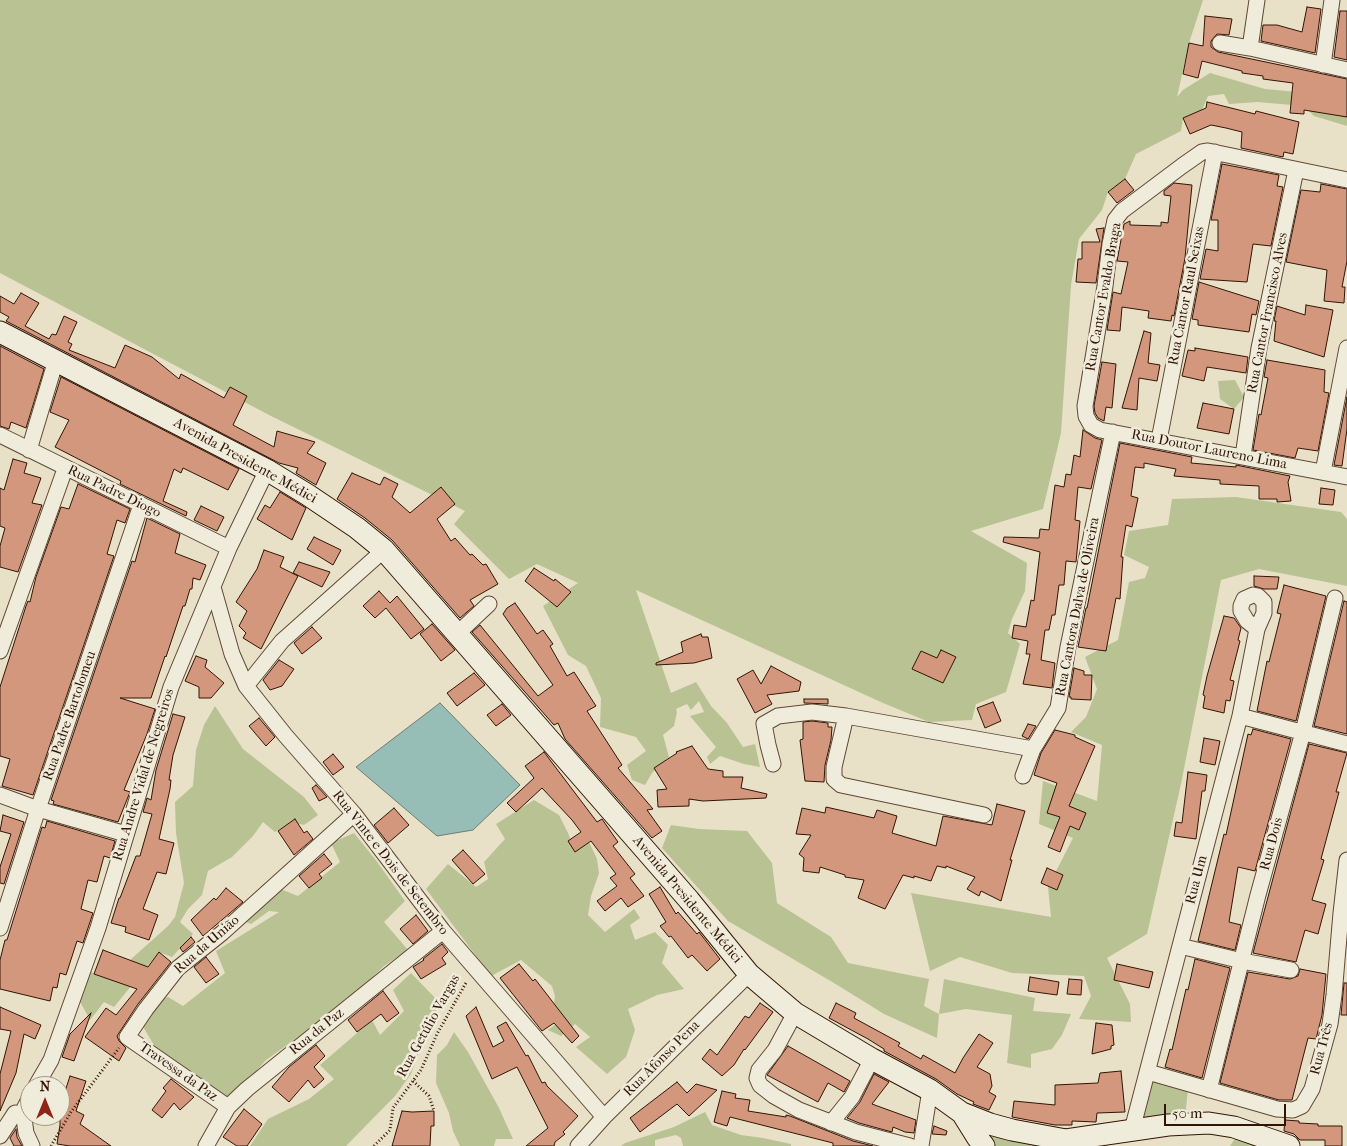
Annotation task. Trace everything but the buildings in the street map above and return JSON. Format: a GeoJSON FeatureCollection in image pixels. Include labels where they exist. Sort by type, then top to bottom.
{"type":"FeatureCollection","features":[{"type":"Feature","properties":{"kind":"street"},"geometry":{"type":"LineString","coordinates":[[1250,48],[1257,0]]}},
{"type":"Feature","properties":{"kind":"street"},"geometry":{"type":"LineString","coordinates":[[1323,65],[1332,0]]}},
{"type":"Feature","properties":{"kind":"street"},"geometry":{"type":"LineString","coordinates":[[1220,43],[1347,70]]}},
{"type":"Feature","properties":{"kind":"street","name":"Rua Cantor Evaldo Braga"},"geometry":{"type":"LineString","coordinates":[[1085,406],[1115,220],[1122,211],[1195,157],[1208,151],[1215,152]]}},
{"type":"Feature","properties":{"kind":"street"},"geometry":{"type":"LineString","coordinates":[[1215,152],[1347,180]]}},
{"type":"Feature","properties":{"kind":"street","name":"Rua Cantor Raul Seixas"},"geometry":{"type":"LineString","coordinates":[[1159,440],[1215,152]]}},
{"type":"Feature","properties":{"kind":"street","name":"Rua Cantor Francisco Alves"},"geometry":{"type":"LineString","coordinates":[[1243,456],[1259,348],[1296,170]]}},
{"type":"Feature","properties":{"kind":"street","name":"Avenida Presidente Médici"},"geometry":{"type":"LineString","coordinates":[[0,332],[267,470],[357,528],[384,550],[689,900],[748,974],[795,1013],[872,1059],[930,1090],[962,1113],[1012,1130],[1064,1143],[1132,1130],[1209,1123],[1234,1126],[1290,1146]]}},
{"type":"Feature","properties":{"kind":"street"},"geometry":{"type":"LineString","coordinates":[[1323,472],[1347,348]]}},
{"type":"Feature","properties":{"kind":"street"},"geometry":{"type":"LineString","coordinates":[[29,450],[56,360]]}},
{"type":"Feature","properties":{"kind":"street","name":"Rua Doutor Laureno Lima"},"geometry":{"type":"LineString","coordinates":[[1085,406],[1086,416],[1091,425],[1100,430],[1347,477]]}},
{"type":"Feature","properties":{"kind":"street","name":"Rua Cantora Dalva de Oliveira"},"geometry":{"type":"LineString","coordinates":[[1023,776],[1033,750],[1054,718],[1058,708],[1068,647],[1113,432]]}},
{"type":"Feature","properties":{"kind":"street","name":"Rua Padre Diogo"},"geometry":{"type":"LineString","coordinates":[[0,435],[229,548]]}},
{"type":"Feature","properties":{"kind":"street"},"geometry":{"type":"LineString","coordinates":[[0,651],[66,469]]}},
{"type":"Feature","properties":{"kind":"street","name":"Rua Andre Vidal de Negreiros"},"geometry":{"type":"LineString","coordinates":[[42,1076],[51,1060],[98,928],[171,687],[229,548],[267,470]]}},
{"type":"Feature","properties":{"kind":"street","name":"Rua Padre Bartolomeu"},"geometry":{"type":"LineString","coordinates":[[0,928],[38,809],[141,505]]}},
{"type":"Feature","properties":{"kind":"street"},"geometry":{"type":"LineString","coordinates":[[246,686],[282,641],[384,550]]}},
{"type":"Feature","properties":{"kind":"street","name":"Rua Vinte e Dois de Setembro"},"geometry":{"type":"LineString","coordinates":[[213,587],[232,654],[246,686],[285,735],[354,814],[443,931],[604,1117]]}},
{"type":"Feature","properties":{"kind":"street","name":"Rua Dois"},"geometry":{"type":"LineString","coordinates":[[1209,1090],[1303,732],[1335,598]]}},
{"type":"Feature","properties":{"kind":"street"},"geometry":{"type":"LineString","coordinates":[[457,634],[489,604]]}},
{"type":"Feature","properties":{"kind":"street","name":"Rua Um"},"geometry":{"type":"LineString","coordinates":[[1132,1130],[1240,716],[1257,630]]}},
{"type":"Feature","properties":{"kind":"street"},"geometry":{"type":"LineString","coordinates":[[774,764],[764,724],[778,716],[812,712],[846,716],[1033,750]]}},
{"type":"Feature","properties":{"kind":"street"},"geometry":{"type":"LineString","coordinates":[[846,716],[834,767],[834,778],[841,785],[984,815]]}},
{"type":"Feature","properties":{"kind":"street"},"geometry":{"type":"LineString","coordinates":[[1240,716],[1347,744]]}},
{"type":"Feature","properties":{"kind":"street"},"geometry":{"type":"LineString","coordinates":[[0,795],[38,809],[126,834]]}},
{"type":"Feature","properties":{"kind":"street","name":"Rua da União"},"geometry":{"type":"LineString","coordinates":[[127,1037],[178,968],[222,933],[354,814]]}},
{"type":"Feature","properties":{"kind":"street","name":"Rua Três"},"geometry":{"type":"LineString","coordinates":[[1148,1072],[1257,1104],[1285,1110],[1299,1108],[1306,1100],[1321,1060],[1330,1024],[1347,860]]}},
{"type":"Feature","properties":{"kind":"street","name":"Rua da Paz"},"geometry":{"type":"LineString","coordinates":[[206,1146],[228,1107],[247,1088],[443,931]]}},
{"type":"Feature","properties":{"kind":"street"},"geometry":{"type":"LineString","coordinates":[[1180,946],[1242,961],[1291,970]]}},
{"type":"Feature","properties":{"kind":"street","name":"Rua Afonso Pena"},"geometry":{"type":"LineString","coordinates":[[578,1146],[604,1117],[748,974]]}},
{"type":"Feature","properties":{"kind":"street"},"geometry":{"type":"LineString","coordinates":[[795,1013],[775,1050],[759,1070],[757,1078],[760,1085],[774,1096],[799,1110],[830,1123],[910,1146]]}},
{"type":"Feature","properties":{"kind":"street","name":"Travessa da Paz"},"geometry":{"type":"LineString","coordinates":[[127,1037],[228,1107]]}},
{"type":"Feature","properties":{"kind":"street"},"geometry":{"type":"LineString","coordinates":[[830,1123],[852,1097],[872,1059]]}},
{"type":"Feature","properties":{"kind":"street"},"geometry":{"type":"LineString","coordinates":[[921,1146],[930,1090]]}},
{"type":"Feature","properties":{"kind":"street"},"geometry":{"type":"LineString","coordinates":[[0,1108],[20,1107]]}},
{"type":"Feature","properties":{"kind":"street"},"geometry":{"type":"LineString","coordinates":[[0,1136],[20,1110]]}},
{"type":"Feature","properties":{"kind":"street","name":"Avenida Presidente Médici"},"geometry":{"type":"LineString","coordinates":[[962,1113],[984,1146]]}},
{"type":"Feature","properties":{"kind":"street"},"geometry":{"type":"LineString","coordinates":[[25,1126],[32,1146]]}},
{"type":"Feature","properties":{"kind":"path","name":"Rua Getúlio Vargas"},"geometry":{"type":"LineString","coordinates":[[374,1146],[390,1130],[393,1108],[421,1070],[437,1034],[475,968]]}},
{"type":"Feature","properties":{"kind":"path"},"geometry":{"type":"LineString","coordinates":[[51,1146],[71,1112],[127,1037]]}},
{"type":"Feature","properties":{"kind":"path"},"geometry":{"type":"LineString","coordinates":[[412,1081],[428,1096],[434,1110]]}},
{"type":"Feature","properties":{"kind":"green space"},"geometry":{"type":"Polygon","coordinates":[[[0,0],[1203,0],[1189,43],[1177,97],[1183,90],[1210,73],[1265,89],[1341,96],[1347,100],[1347,126],[1314,116],[1304,106],[1257,102],[1229,104],[1224,94],[1208,96],[1202,110],[1183,118],[1181,131],[1136,154],[1125,179],[1108,192],[1102,210],[1079,239],[1071,285],[1061,433],[1043,509],[971,531],[1027,563],[1025,591],[1012,619],[1008,633],[1020,644],[1006,692],[976,704],[972,720],[929,722],[883,703],[636,590],[671,693],[696,682],[711,706],[727,723],[743,747],[755,744],[760,767],[720,756],[710,764],[707,757],[716,747],[690,716],[704,712],[699,701],[691,710],[687,704],[676,709],[674,726],[663,735],[669,757],[652,773],[645,785],[632,780],[627,765],[646,751],[636,737],[600,727],[601,698],[586,666],[568,655],[543,606],[578,583],[537,564],[509,579],[454,524],[465,511],[271,416],[0,273],[0,0]]]}},
{"type":"Feature","properties":{"kind":"green space"},"geometry":{"type":"Polygon","coordinates":[[[1235,380],[1244,397],[1234,409],[1220,399],[1218,381],[1235,380]]]}},
{"type":"Feature","properties":{"kind":"green space"},"geometry":{"type":"Polygon","coordinates":[[[1236,497],[1341,512],[1347,519],[1347,586],[1259,569],[1221,580],[1181,784],[1147,934],[1107,958],[1130,1004],[1131,1022],[1079,1019],[1091,996],[1084,976],[1012,973],[960,957],[930,971],[911,893],[1051,917],[1048,887],[1073,838],[1039,824],[1043,781],[1097,801],[1102,745],[1071,732],[1086,717],[1097,689],[1085,657],[1118,640],[1129,582],[1145,578],[1149,567],[1124,555],[1129,531],[1168,525],[1172,499],[1236,497]]]}},
{"type":"Feature","properties":{"kind":"green space"},"geometry":{"type":"Polygon","coordinates":[[[215,706],[243,749],[304,797],[318,815],[304,825],[291,822],[275,832],[263,822],[253,836],[232,857],[208,871],[202,895],[188,909],[180,922],[193,934],[172,957],[159,952],[114,1007],[104,1002],[90,1020],[78,998],[88,971],[121,983],[130,960],[168,926],[175,917],[184,883],[176,833],[175,802],[193,786],[196,750],[204,725],[215,706]]]}},
{"type":"Feature","properties":{"kind":"green space"},"geometry":{"type":"Polygon","coordinates":[[[534,800],[559,815],[575,851],[589,842],[597,859],[599,873],[591,896],[588,915],[605,932],[634,909],[640,918],[630,925],[635,940],[655,932],[668,945],[662,963],[684,989],[657,995],[628,1009],[635,1030],[626,1057],[607,1074],[576,1047],[590,1037],[575,1024],[561,1036],[548,1030],[564,1018],[554,1004],[555,996],[552,986],[521,960],[491,976],[426,889],[448,864],[476,887],[488,879],[484,862],[505,839],[496,824],[534,800]]]}},
{"type":"Feature","properties":{"kind":"green space"},"geometry":{"type":"Polygon","coordinates":[[[671,825],[699,829],[747,831],[772,863],[777,903],[831,937],[848,963],[929,979],[924,1006],[939,1014],[937,1038],[884,1014],[728,921],[662,848],[671,825]]]}},
{"type":"Feature","properties":{"kind":"green space"},"geometry":{"type":"Polygon","coordinates":[[[354,833],[405,901],[384,922],[408,950],[384,966],[345,1004],[266,1060],[228,1103],[161,1057],[142,1025],[157,1001],[168,997],[183,1006],[225,973],[216,951],[279,912],[269,911],[251,924],[241,920],[250,898],[265,883],[298,896],[340,862],[331,843],[354,833]]]}},
{"type":"Feature","properties":{"kind":"green space"},"geometry":{"type":"Polygon","coordinates":[[[411,973],[440,1003],[430,1022],[411,1074],[395,1096],[346,1146],[250,1146],[268,1119],[309,1099],[334,1079],[320,1065],[372,1020],[380,1035],[404,1011],[393,990],[411,973]]]}},
{"type":"Feature","properties":{"kind":"green space"},"geometry":{"type":"Polygon","coordinates":[[[944,979],[1035,998],[1033,1011],[1071,1014],[1062,1035],[1052,1049],[1031,1054],[1031,1068],[1007,1063],[1012,1015],[966,1009],[939,1014],[944,979]]]}},
{"type":"Feature","properties":{"kind":"green space"},"geometry":{"type":"Polygon","coordinates":[[[454,1032],[468,1052],[499,1108],[513,1139],[496,1139],[494,1146],[460,1146],[436,1083],[437,1055],[447,1045],[454,1032]]]}},
{"type":"Feature","properties":{"kind":"green space"},"geometry":{"type":"Polygon","coordinates":[[[1155,1077],[1188,1089],[1185,1118],[1139,1119],[1147,1088],[1155,1077]]]}},
{"type":"Feature","properties":{"kind":"green space"},"geometry":{"type":"Polygon","coordinates":[[[705,1112],[712,1125],[741,1135],[791,1144],[791,1146],[683,1146],[681,1138],[676,1135],[655,1140],[655,1146],[621,1146],[674,1127],[705,1112]]]}},
{"type":"Feature","properties":{"kind":"green space"},"geometry":{"type":"Polygon","coordinates":[[[963,1118],[1061,1146],[986,1146],[963,1118]]]}},
{"type":"Feature","properties":{"kind":"green space"},"geometry":{"type":"Polygon","coordinates":[[[1236,1137],[1261,1146],[1230,1146],[1236,1137]]]}},
{"type":"Feature","properties":{"kind":"water"},"geometry":{"type":"Polygon","coordinates":[[[440,703],[520,785],[473,830],[437,836],[356,767],[440,703]]]}}]}
